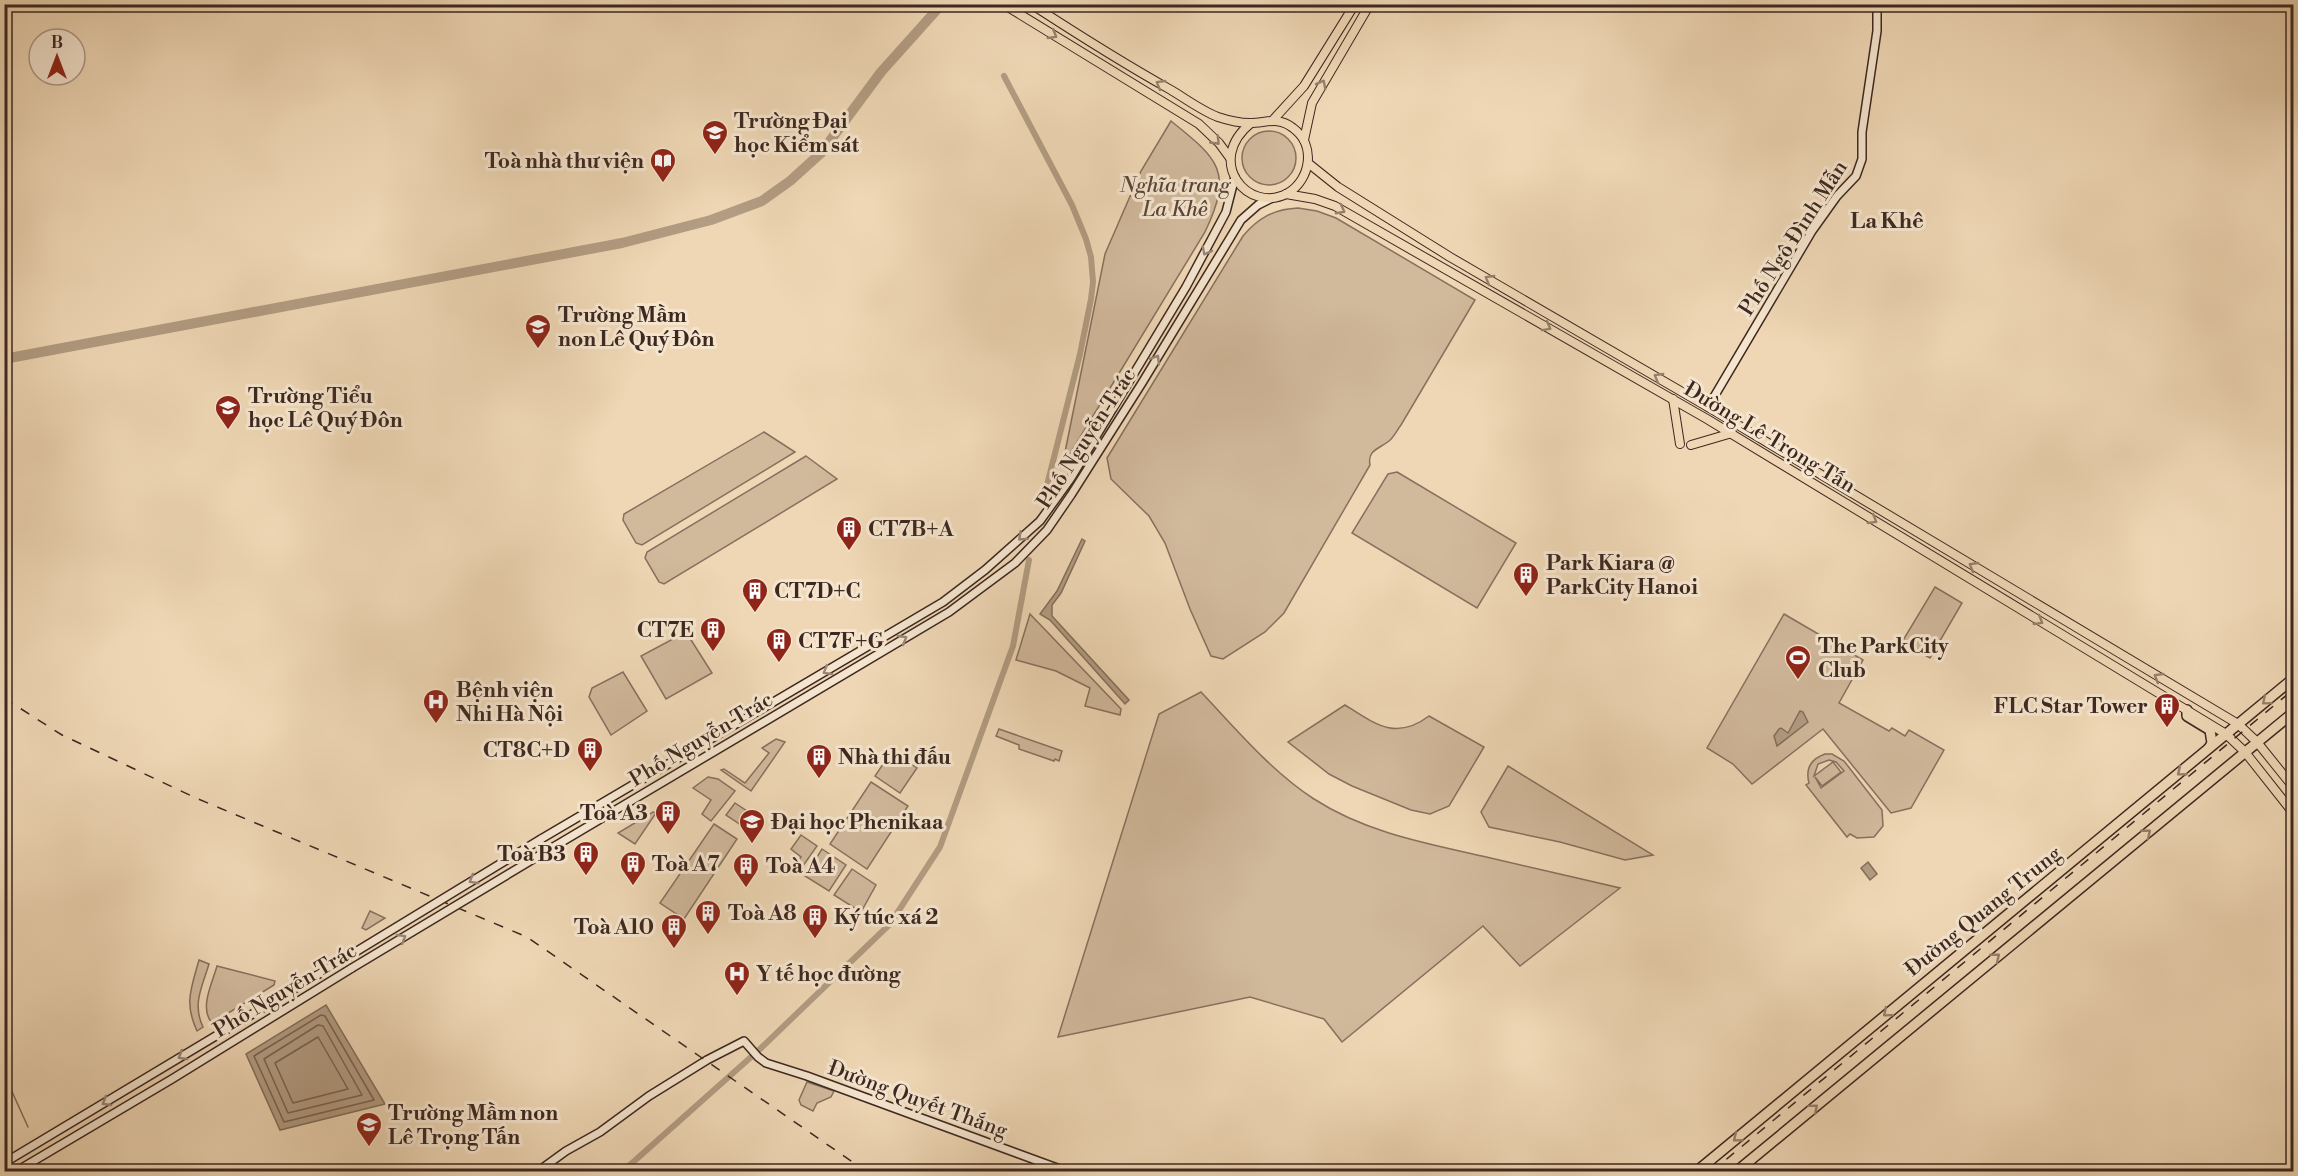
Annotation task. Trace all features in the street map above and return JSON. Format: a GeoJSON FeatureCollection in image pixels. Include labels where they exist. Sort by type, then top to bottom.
{"type":"FeatureCollection","features":[{"type":"Feature","properties":{"kind":"highway","name":"Đường Quang Trung"},"geometry":{"type":"LineString","coordinates":[[1696,1172],[2208,749],[2222,732],[2238,724],[2294,678]]}},
{"type":"Feature","properties":{"kind":"highway"},"geometry":{"type":"LineString","coordinates":[[2187,710],[2187,716],[2212,733],[2212,743],[2208,749]]}},
{"type":"Feature","properties":{"kind":"highway","name":"Đường Quang Trung"},"geometry":{"type":"LineString","coordinates":[[1736,1172],[2247,755],[2294,712]]}},
{"type":"Feature","properties":{"kind":"main road"},"geometry":{"type":"LineString","coordinates":[[1003,4],[1199,124],[1219,143],[1230,158],[1239,184],[1251,192],[1265,197],[1286,194],[1301,180],[1308,163],[1307,147],[1294,128],[1273,120],[1251,123],[1219,117],[1127,65],[1031,4]]}},
{"type":"Feature","properties":{"kind":"main road"},"geometry":{"type":"LineString","coordinates":[[1273,120],[1304,86],[1355,4]]}},
{"type":"Feature","properties":{"kind":"main road"},"geometry":{"type":"LineString","coordinates":[[1304,140],[1312,103],[1370,4]]}},
{"type":"Feature","properties":{"kind":"main road","name":"Phố Ngô Đình Mẫn"},"geometry":{"type":"LineString","coordinates":[[1708,407],[1812,231],[1837,196],[1857,176],[1862,159],[1862,132],[1877,31],[1878,4]]}},
{"type":"Feature","properties":{"kind":"main road"},"geometry":{"type":"LineString","coordinates":[[1121,76],[1127,65]]}},
{"type":"Feature","properties":{"kind":"main road"},"geometry":{"type":"LineString","coordinates":[[1230,158],[1238,135],[1251,123]]}},
{"type":"Feature","properties":{"kind":"main road","name":"Đường Lê Trọng Tấn"},"geometry":{"type":"LineString","coordinates":[[1308,163],[1338,187],[1450,257],[1708,407],[2238,724],[2259,745],[2294,788]]}},
{"type":"Feature","properties":{"kind":"main road","name":"Phố Nguyễn Trác"},"geometry":{"type":"LineString","coordinates":[[4,1163],[541,839],[943,602],[985,570],[1040,521],[1071,478],[1186,288],[1226,212],[1235,177]]}},
{"type":"Feature","properties":{"kind":"main road","name":"Đường Lê Trọng Tấn"},"geometry":{"type":"LineString","coordinates":[[1286,194],[1315,199],[1335,207],[1673,399],[2187,710],[2222,732],[2247,755],[2294,814]]}},
{"type":"Feature","properties":{"kind":"main road","name":"Phố Nguyễn Trác"},"geometry":{"type":"LineString","coordinates":[[15,1172],[555,846],[950,612],[1015,563],[1047,530],[1071,495],[1241,220],[1258,205],[1273,197]]}},
{"type":"Feature","properties":{"kind":"main road"},"geometry":{"type":"LineString","coordinates":[[1186,288],[1196,292]]}},
{"type":"Feature","properties":{"kind":"main road"},"geometry":{"type":"LineString","coordinates":[[1673,399],[1680,444]]}},
{"type":"Feature","properties":{"kind":"main road"},"geometry":{"type":"LineString","coordinates":[[1691,445],[1732,433]]}},
{"type":"Feature","properties":{"kind":"main road"},"geometry":{"type":"LineString","coordinates":[[802,686],[808,695]]}},
{"type":"Feature","properties":{"kind":"main road"},"geometry":{"type":"LineString","coordinates":[[2222,732],[2226,718]]}},
{"type":"Feature","properties":{"kind":"main road"},"geometry":{"type":"LineString","coordinates":[[211,1029],[217,1035]]}},
{"type":"Feature","properties":{"kind":"main road","name":"Đường Quyết Thắng"},"geometry":{"type":"LineString","coordinates":[[537,1172],[649,1096],[740,1041],[748,1042],[758,1057],[766,1063],[1068,1172]]}},
{"type":"Feature","properties":{"kind":"green space","name":"Nghĩa trang La Khê"},"geometry":{"type":"Polygon","coordinates":[[[1171,121],[1200,146],[1216,168],[1219,194],[1214,211],[1205,232],[1062,467],[1105,254],[1141,171],[1171,121]]]}},
{"type":"Feature","properties":{"kind":"green space"},"geometry":{"type":"Polygon","coordinates":[[[1269,131],[1279,133],[1288,139],[1294,148],[1296,158],[1294,168],[1288,177],[1279,183],[1269,185],[1259,183],[1250,177],[1244,168],[1242,158],[1244,148],[1250,139],[1259,133],[1269,131]]]}},
{"type":"Feature","properties":{"kind":"green space"},"geometry":{"type":"Polygon","coordinates":[[[1298,208],[1317,211],[1336,218],[1475,300],[1401,425],[1389,441],[1370,456],[1370,465],[1284,613],[1265,632],[1223,659],[1211,656],[1165,543],[1149,516],[1111,479],[1107,458],[1243,236],[1267,216],[1281,210],[1298,208]]]}},
{"type":"Feature","properties":{"kind":"green space"},"geometry":{"type":"Polygon","coordinates":[[[764,432],[795,452],[642,545],[636,543],[623,520],[624,514],[764,432]]]}},
{"type":"Feature","properties":{"kind":"green space"},"geometry":{"type":"Polygon","coordinates":[[[806,456],[837,479],[664,584],[659,582],[645,558],[647,552],[806,456]]]}},
{"type":"Feature","properties":{"kind":"green space"},"geometry":{"type":"Polygon","coordinates":[[[1397,472],[1516,543],[1477,608],[1352,533],[1388,474],[1397,472]]]}},
{"type":"Feature","properties":{"kind":"green space"},"geometry":{"type":"Polygon","coordinates":[[[1935,587],[1962,603],[1930,658],[1902,642],[1935,587]]]}},
{"type":"Feature","properties":{"kind":"green space"},"geometry":{"type":"Polygon","coordinates":[[[1030,614],[1121,709],[1120,715],[1085,706],[1090,688],[1056,671],[1016,660],[1030,614]]]}},
{"type":"Feature","properties":{"kind":"green space","name":"The ParkCity Club"},"geometry":{"type":"Polygon","coordinates":[[[1784,614],[1863,660],[1839,703],[1889,731],[1892,728],[1905,736],[1909,730],[1944,750],[1911,808],[1891,813],[1823,729],[1752,784],[1733,764],[1707,748],[1784,614]]]}},
{"type":"Feature","properties":{"kind":"green space"},"geometry":{"type":"Polygon","coordinates":[[[686,632],[712,673],[666,699],[641,656],[686,632]]]}},
{"type":"Feature","properties":{"kind":"green space"},"geometry":{"type":"Polygon","coordinates":[[[623,672],[647,711],[611,735],[589,697],[592,688],[623,672]]]}},
{"type":"Feature","properties":{"kind":"green space"},"geometry":{"type":"Polygon","coordinates":[[[1201,692],[1254,749],[1283,776],[1314,799],[1354,820],[1417,841],[1620,888],[1520,966],[1483,926],[1342,1042],[1324,1019],[1250,997],[1058,1037],[1159,714],[1201,692]]]}},
{"type":"Feature","properties":{"kind":"green space"},"geometry":{"type":"Polygon","coordinates":[[[1345,705],[1376,723],[1396,729],[1406,728],[1429,716],[1484,747],[1449,806],[1430,814],[1411,810],[1329,774],[1288,742],[1345,705]]]}},
{"type":"Feature","properties":{"kind":"green space"},"geometry":{"type":"Polygon","coordinates":[[[999,729],[1062,751],[1059,761],[1019,749],[1019,745],[996,736],[999,729]]]}},
{"type":"Feature","properties":{"kind":"green space"},"geometry":{"type":"Polygon","coordinates":[[[776,739],[785,742],[751,791],[721,770],[724,769],[745,783],[769,753],[762,748],[776,739]]]}},
{"type":"Feature","properties":{"kind":"green space"},"geometry":{"type":"Polygon","coordinates":[[[892,751],[917,768],[900,793],[875,776],[892,751]]]}},
{"type":"Feature","properties":{"kind":"green space"},"geometry":{"type":"Polygon","coordinates":[[[1832,754],[1844,761],[1882,810],[1883,826],[1874,837],[1857,838],[1850,834],[1847,837],[1806,785],[1809,783],[1810,765],[1820,756],[1832,754]],[[1829,760],[1818,764],[1814,776],[1833,762],[1841,772],[1822,786],[1815,777],[1821,788],[1844,771],[1836,762],[1829,760]]]}},
{"type":"Feature","properties":{"kind":"green space"},"geometry":{"type":"Polygon","coordinates":[[[1508,766],[1653,855],[1625,860],[1560,842],[1489,827],[1481,812],[1508,766]]]}},
{"type":"Feature","properties":{"kind":"green space"},"geometry":{"type":"Polygon","coordinates":[[[708,777],[718,779],[735,791],[711,821],[702,814],[711,800],[693,788],[708,777]]]}},
{"type":"Feature","properties":{"kind":"green space"},"geometry":{"type":"Polygon","coordinates":[[[871,782],[908,806],[867,869],[830,844],[871,782]]]}},
{"type":"Feature","properties":{"kind":"green space"},"geometry":{"type":"Polygon","coordinates":[[[735,803],[750,813],[741,825],[726,815],[735,803]]]}},
{"type":"Feature","properties":{"kind":"green space"},"geometry":{"type":"Polygon","coordinates":[[[653,812],[656,813],[635,844],[618,833],[653,812]]]}},
{"type":"Feature","properties":{"kind":"green space"},"geometry":{"type":"Polygon","coordinates":[[[714,824],[737,839],[684,919],[660,903],[714,824]]]}},
{"type":"Feature","properties":{"kind":"green space"},"geometry":{"type":"Polygon","coordinates":[[[801,835],[817,846],[798,873],[793,869],[801,857],[791,849],[801,835]]]}},
{"type":"Feature","properties":{"kind":"green space"},"geometry":{"type":"Polygon","coordinates":[[[822,849],[846,865],[829,891],[805,876],[822,849]]]}},
{"type":"Feature","properties":{"kind":"green space"},"geometry":{"type":"Polygon","coordinates":[[[852,869],[876,885],[861,912],[834,895],[852,869]]]}},
{"type":"Feature","properties":{"kind":"green space"},"geometry":{"type":"Polygon","coordinates":[[[370,911],[385,918],[366,930],[362,928],[370,911]]]}},
{"type":"Feature","properties":{"kind":"green space"},"geometry":{"type":"Polygon","coordinates":[[[199,960],[209,964],[198,1003],[203,1027],[197,1031],[191,1012],[190,996],[199,960]]]}},
{"type":"Feature","properties":{"kind":"green space"},"geometry":{"type":"Polygon","coordinates":[[[217,966],[275,981],[274,985],[212,1023],[208,1017],[207,1003],[217,966]]]}},
{"type":"Feature","properties":{"kind":"green space"},"geometry":{"type":"Polygon","coordinates":[[[807,1082],[834,1091],[831,1097],[817,1103],[813,1111],[801,1105],[799,1100],[807,1082]]]}},
{"type":"Feature","properties":{"kind":"water"},"geometry":{"type":"Polygon","coordinates":[[[1082,539],[1085,541],[1061,593],[1052,605],[1052,616],[1129,700],[1125,704],[1050,620],[1040,614],[1057,591],[1082,539]]]}},
{"type":"Feature","properties":{"kind":"water"},"geometry":{"type":"Polygon","coordinates":[[[1800,711],[1803,712],[1808,722],[1777,746],[1774,736],[1781,728],[1788,733],[1800,711]]]}},
{"type":"Feature","properties":{"kind":"water"},"geometry":{"type":"Polygon","coordinates":[[[1868,862],[1877,874],[1870,880],[1861,868],[1868,862]]]}},
{"type":"Feature","properties":{"kind":"water"},"geometry":{"type":"Polygon","coordinates":[[[326,1005],[385,1104],[280,1130],[246,1054],[326,1005]]]}},
{"type":"Feature","properties":{"kind":"waterway"},"geometry":{"type":"LineString","coordinates":[[4,359],[622,243],[711,220],[762,201],[790,181],[821,153],[881,72],[942,4]]}},
{"type":"Feature","properties":{"kind":"waterway"},"geometry":{"type":"LineString","coordinates":[[1982,4],[2006,6],[2015,4]]}},
{"type":"Feature","properties":{"kind":"waterway"},"geometry":{"type":"LineString","coordinates":[[1004,76],[1072,205],[1091,257],[1093,282],[1091,299],[1080,354],[1045,493]]}},
{"type":"Feature","properties":{"kind":"waterway"},"geometry":{"type":"LineString","coordinates":[[622,1172],[760,1049],[890,924],[940,847],[1013,646],[1029,560]]}},
{"type":"Feature","properties":{"kind":"waterway"},"geometry":{"type":"LineString","coordinates":[[4,1074],[28,1127]]}},
{"type":"Feature","properties":{"kind":"railway"},"geometry":{"type":"LineString","coordinates":[[1711,1172],[2294,689]]}},
{"type":"Feature","properties":{"kind":"railway"},"geometry":{"type":"LineString","coordinates":[[4,698],[62,735],[196,798],[527,937],[867,1172]]}},
{"type":"Feature","properties":{"kind":"place","name":"Trường Đại học Kiểm sát"},"geometry":{"type":"Point","coordinates":[715,156]}},
{"type":"Feature","properties":{"kind":"place","name":"Toà nhà thư viện"},"geometry":{"type":"Point","coordinates":[663,184]}},
{"type":"Feature","properties":{"kind":"place","name":"Trường Mầm non Lê Quý Đôn"},"geometry":{"type":"Point","coordinates":[538,350]}},
{"type":"Feature","properties":{"kind":"place","name":"Trường Tiểu học Lê Quý Đôn"},"geometry":{"type":"Point","coordinates":[228,431]}},
{"type":"Feature","properties":{"kind":"place","name":"CT7B+A"},"geometry":{"type":"Point","coordinates":[849,552]}},
{"type":"Feature","properties":{"kind":"place","name":"Park Kiara @ ParkCity Hanoi"},"geometry":{"type":"Point","coordinates":[1526,598]}},
{"type":"Feature","properties":{"kind":"place","name":"CT7D+C"},"geometry":{"type":"Point","coordinates":[755,614]}},
{"type":"Feature","properties":{"kind":"place","name":"CT7E"},"geometry":{"type":"Point","coordinates":[713,653]}},
{"type":"Feature","properties":{"kind":"place","name":"CT7F+G"},"geometry":{"type":"Point","coordinates":[779,664]}},
{"type":"Feature","properties":{"kind":"place","name":"The ParkCity Club"},"geometry":{"type":"Point","coordinates":[1798,681]}},
{"type":"Feature","properties":{"kind":"place","name":"Bệnh viện Nhi Hà Nội"},"geometry":{"type":"Point","coordinates":[436,725]}},
{"type":"Feature","properties":{"kind":"place","name":"FLC Star Tower"},"geometry":{"type":"Point","coordinates":[2167,729]}},
{"type":"Feature","properties":{"kind":"place","name":"CT8C+D"},"geometry":{"type":"Point","coordinates":[590,773]}},
{"type":"Feature","properties":{"kind":"place","name":"Nhà thi đấu"},"geometry":{"type":"Point","coordinates":[819,780]}},
{"type":"Feature","properties":{"kind":"place","name":"Toà A3"},"geometry":{"type":"Point","coordinates":[668,836]}},
{"type":"Feature","properties":{"kind":"place","name":"Đại học Phenikaa"},"geometry":{"type":"Point","coordinates":[752,845]}},
{"type":"Feature","properties":{"kind":"place","name":"Toà B3"},"geometry":{"type":"Point","coordinates":[586,877]}},
{"type":"Feature","properties":{"kind":"place","name":"Toà A7"},"geometry":{"type":"Point","coordinates":[633,887]}},
{"type":"Feature","properties":{"kind":"place","name":"Toà A4"},"geometry":{"type":"Point","coordinates":[746,889]}},
{"type":"Feature","properties":{"kind":"place","name":"Toà A8"},"geometry":{"type":"Point","coordinates":[708,936]}},
{"type":"Feature","properties":{"kind":"place","name":"Ký túc xá 2"},"geometry":{"type":"Point","coordinates":[815,940]}},
{"type":"Feature","properties":{"kind":"place","name":"Toà A10"},"geometry":{"type":"Point","coordinates":[674,950]}},
{"type":"Feature","properties":{"kind":"place","name":"Y tế học đường"},"geometry":{"type":"Point","coordinates":[737,997]}},
{"type":"Feature","properties":{"kind":"place","name":"Trường Mầm non Lê Trọng Tấn"},"geometry":{"type":"Point","coordinates":[369,1148]}},
{"type":"Feature","properties":{"kind":"district","name":"La Khê"},"geometry":{"type":"Point","coordinates":[1887,220]}}]}
